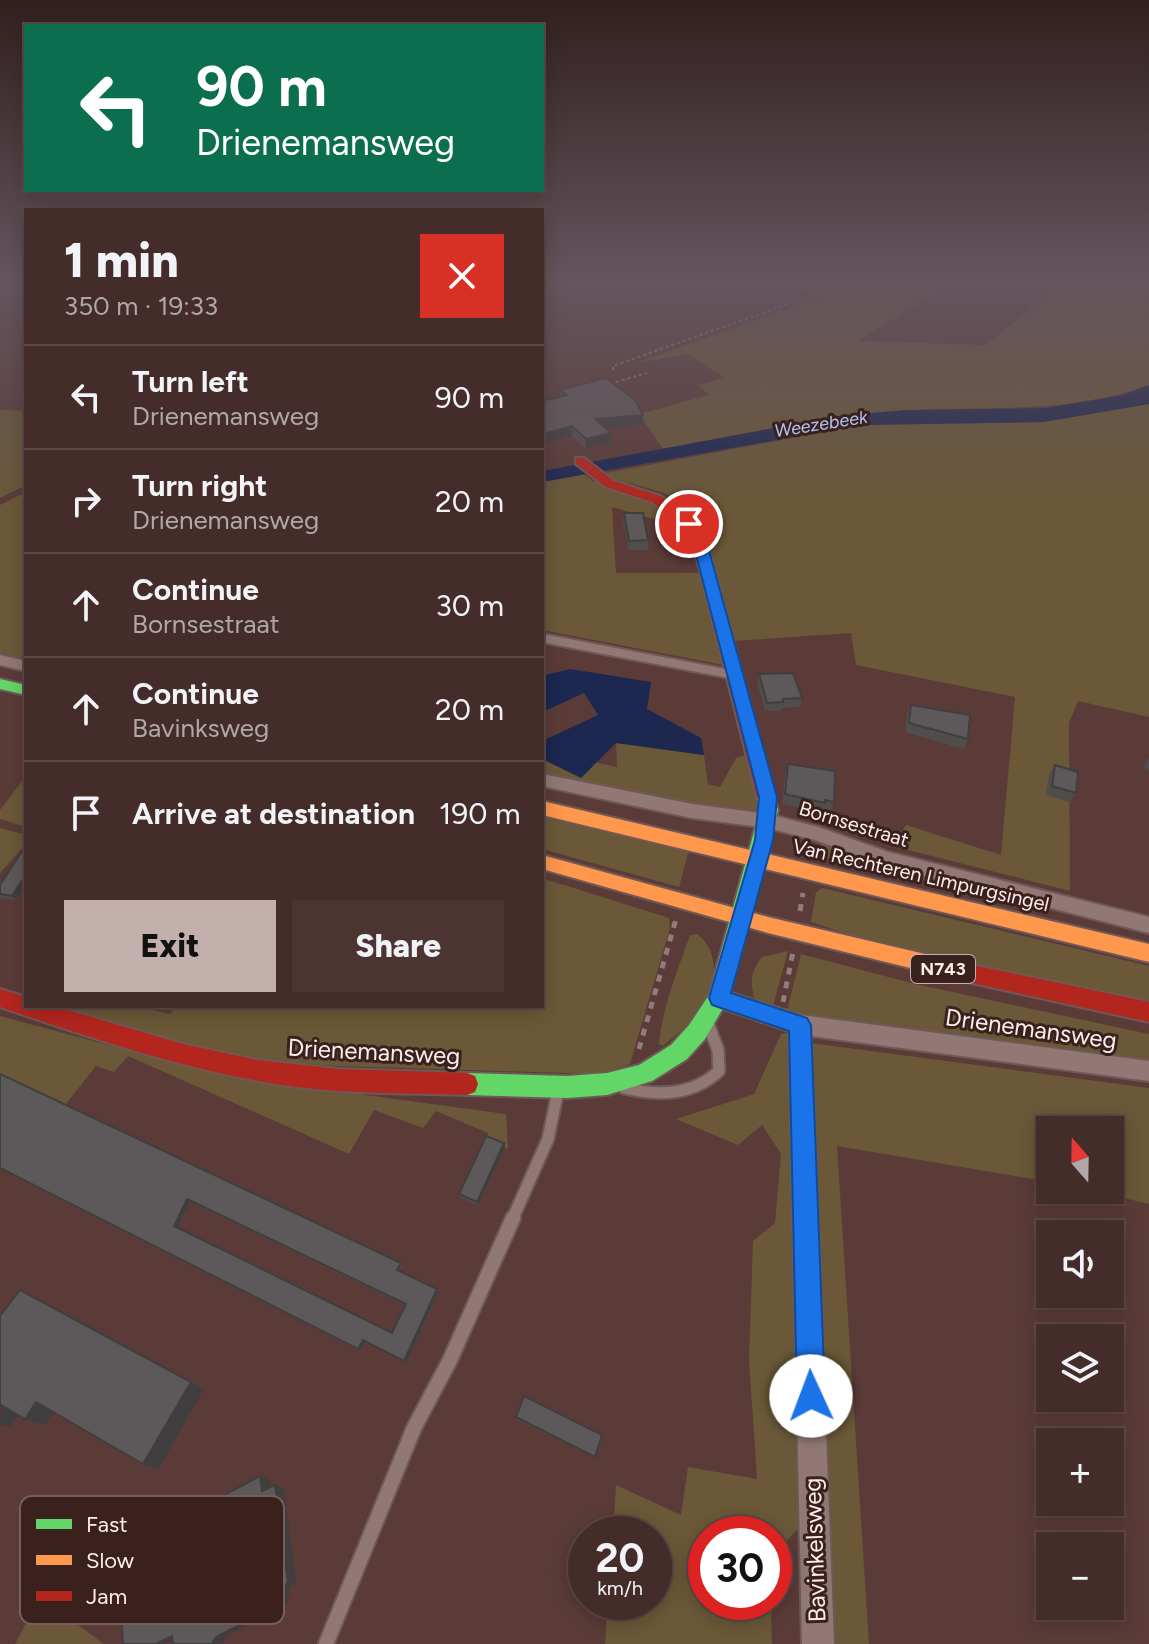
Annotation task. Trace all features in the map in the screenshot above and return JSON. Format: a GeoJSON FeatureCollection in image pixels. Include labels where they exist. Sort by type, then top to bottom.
{"type":"FeatureCollection","features":[{"type":"Feature","properties":{"kind":"street"},"geometry":{"type":"LineString","coordinates":[[585,468],[661,499],[689,524],[701,547],[768,797],[768,821],[739,920]]}},
{"type":"Feature","properties":{"kind":"street"},"geometry":{"type":"LineString","coordinates":[[0,660],[24,666]]}},
{"type":"Feature","properties":{"kind":"street"},"geometry":{"type":"LineString","coordinates":[[0,684],[24,690]]}},
{"type":"Feature","properties":{"kind":"street","name":"Bornsestraat"},"geometry":{"type":"LineString","coordinates":[[544,780],[692,811],[768,821],[818,834],[886,859],[1149,925]]}},
{"type":"Feature","properties":{"kind":"street","name":"Van Rechteren Limpurgsingel"},"geometry":{"type":"LineString","coordinates":[[544,808],[1149,953]]}},
{"type":"Feature","properties":{"kind":"street","name":"N743"},"geometry":{"type":"LineString","coordinates":[[544,863],[739,920],[893,958],[1149,1012]]}},
{"type":"Feature","properties":{"kind":"street","name":"Drienemansweg"},"geometry":{"type":"LineString","coordinates":[[31,1008],[157,1049],[271,1073],[559,1087],[609,1084],[643,1075],[678,1053],[707,1021],[719,998],[739,920]]}},
{"type":"Feature","properties":{"kind":"street","name":"Drienemansweg"},"geometry":{"type":"LineString","coordinates":[[0,998],[24,1006]]}},
{"type":"Feature","properties":{"kind":"street","name":"Drienemansweg"},"geometry":{"type":"LineString","coordinates":[[719,998],[800,1025],[1149,1071]]}},
{"type":"Feature","properties":{"kind":"street","name":"Bavinkelsweg"},"geometry":{"type":"LineString","coordinates":[[800,1025],[818,1644]]}},
{"type":"Feature","properties":{"kind":"lane"},"geometry":{"type":"LineString","coordinates":[[544,638],[735,675]]}},
{"type":"Feature","properties":{"kind":"lane"},"geometry":{"type":"LineString","coordinates":[[609,1084],[650,1095],[709,1081],[719,1071],[707,1021]]}},
{"type":"Feature","properties":{"kind":"lane"},"geometry":{"type":"LineString","coordinates":[[326,1644],[414,1428],[450,1360],[548,1139],[559,1087]]}},
{"type":"Feature","properties":{"kind":"path"},"geometry":{"type":"LineString","coordinates":[[613,370],[613,366],[642,356]]}},
{"type":"Feature","properties":{"kind":"path"},"geometry":{"type":"LineString","coordinates":[[616,382],[647,373]]}},
{"type":"Feature","properties":{"kind":"path"},"geometry":{"type":"LineString","coordinates":[[643,1075],[638,1055],[681,904]]}},
{"type":"Feature","properties":{"kind":"shaded area"},"geometry":{"type":"Polygon","coordinates":[[[656,356],[679,356],[636,363],[656,356]]]}},
{"type":"Feature","properties":{"kind":"shaded area"},"geometry":{"type":"Polygon","coordinates":[[[692,356],[1149,356],[1149,385],[1088,401],[842,417],[663,449],[639,414],[709,395],[698,385],[724,378],[692,356]]]}},
{"type":"Feature","properties":{"kind":"shaded area"},"geometry":{"type":"Polygon","coordinates":[[[1149,404],[1149,717],[1078,701],[1069,723],[1070,891],[892,846],[906,825],[1001,855],[1015,697],[856,665],[851,633],[734,641],[697,515],[677,499],[601,474],[861,425],[1043,422],[1149,404]]]}},
{"type":"Feature","properties":{"kind":"shaded area"},"geometry":{"type":"Polygon","coordinates":[[[0,410],[24,411],[24,486],[0,498],[0,410]]]}},
{"type":"Feature","properties":{"kind":"shaded area"},"geometry":{"type":"Polygon","coordinates":[[[584,474],[593,481],[660,502],[687,529],[612,507],[616,573],[699,573],[723,665],[544,630],[544,482],[584,474]]]}},
{"type":"Feature","properties":{"kind":"shaded area"},"geometry":{"type":"Polygon","coordinates":[[[24,493],[24,659],[0,654],[0,505],[24,493]]]}},
{"type":"Feature","properties":{"kind":"shaded area"},"geometry":{"type":"Polygon","coordinates":[[[616,743],[704,755],[708,784],[720,787],[736,758],[748,754],[762,812],[698,805],[544,774],[544,751],[617,767],[616,743]]]}},
{"type":"Feature","properties":{"kind":"shaded area"},"geometry":{"type":"Polygon","coordinates":[[[24,779],[24,826],[0,819],[0,810],[24,779]]]}},
{"type":"Feature","properties":{"kind":"shaded area"},"geometry":{"type":"Polygon","coordinates":[[[544,816],[689,850],[679,887],[544,850],[544,816]]]}},
{"type":"Feature","properties":{"kind":"shaded area"},"geometry":{"type":"Polygon","coordinates":[[[0,828],[24,834],[24,846],[0,873],[0,828]]]}},
{"type":"Feature","properties":{"kind":"shaded area"},"geometry":{"type":"Polygon","coordinates":[[[828,842],[969,891],[818,856],[821,844],[828,842]]]}},
{"type":"Feature","properties":{"kind":"shaded area"},"geometry":{"type":"Polygon","coordinates":[[[544,879],[669,918],[670,928],[630,1064],[600,1074],[334,1066],[238,1059],[68,1008],[145,1008],[170,1014],[174,1008],[544,1008],[544,879]]]}},
{"type":"Feature","properties":{"kind":"shaded area"},"geometry":{"type":"Polygon","coordinates":[[[822,888],[1149,966],[1149,1003],[899,951],[811,922],[816,892],[822,888]]]}},
{"type":"Feature","properties":{"kind":"shaded area"},"geometry":{"type":"Polygon","coordinates":[[[697,934],[705,941],[713,960],[710,991],[697,1015],[663,1046],[659,1044],[671,989],[690,935],[697,934]]]}},
{"type":"Feature","properties":{"kind":"shaded area"},"geometry":{"type":"Polygon","coordinates":[[[788,951],[773,1006],[754,998],[752,976],[762,957],[788,951]]]}},
{"type":"Feature","properties":{"kind":"shaded area"},"geometry":{"type":"Polygon","coordinates":[[[801,954],[915,984],[1149,1034],[1149,1061],[866,1027],[787,1011],[801,954]]]}},
{"type":"Feature","properties":{"kind":"shaded area"},"geometry":{"type":"Polygon","coordinates":[[[0,1016],[172,1062],[336,1091],[506,1114],[508,1149],[485,1142],[488,1133],[436,1111],[423,1128],[374,1110],[349,1154],[128,1056],[114,1072],[96,1066],[65,1105],[0,1074],[0,1016]]]}},
{"type":"Feature","properties":{"kind":"shaded area"},"geometry":{"type":"Polygon","coordinates":[[[796,1030],[801,1526],[792,1535],[792,1516],[688,1516],[688,1620],[771,1620],[772,1644],[605,1644],[607,1620],[672,1620],[672,1516],[614,1516],[616,1485],[681,1515],[688,1467],[757,1479],[749,1360],[753,1241],[775,1223],[781,1154],[762,1125],[738,1145],[676,1119],[754,1094],[781,1034],[796,1030]]]}},
{"type":"Feature","properties":{"kind":"shaded area"},"geometry":{"type":"Polygon","coordinates":[[[811,1043],[1149,1088],[1149,1204],[1124,1198],[1124,1116],[1036,1116],[1036,1180],[837,1146],[869,1644],[831,1644],[811,1043]]]}},
{"type":"Feature","properties":{"kind":"shaded area"},"geometry":{"type":"Polygon","coordinates":[[[26,1624],[77,1624],[104,1644],[15,1644],[26,1624]]]}},
{"type":"Feature","properties":{"kind":"water","name":"Weezebeek"},"geometry":{"type":"Polygon","coordinates":[[[1149,385],[1149,404],[1043,422],[861,425],[544,482],[544,471],[845,415],[906,410],[1046,408],[1123,395],[1149,385]]]}},
{"type":"Feature","properties":{"kind":"water"},"geometry":{"type":"Polygon","coordinates":[[[570,669],[651,682],[647,709],[701,738],[704,755],[616,743],[581,778],[544,760],[544,740],[598,715],[584,693],[547,710],[544,707],[544,676],[570,669]]]}},
{"type":"Feature","properties":{"kind":"building"},"geometry":{"type":"Polygon","coordinates":[[[606,378],[635,400],[643,415],[596,419],[611,433],[586,439],[572,426],[544,434],[544,401],[567,395],[560,390],[606,378]]]}},
{"type":"Feature","properties":{"kind":"building"},"geometry":{"type":"Polygon","coordinates":[[[624,513],[643,513],[648,540],[629,541],[624,513]]]}},
{"type":"Feature","properties":{"kind":"building"},"geometry":{"type":"Polygon","coordinates":[[[793,673],[802,698],[767,703],[759,674],[793,673]]]}},
{"type":"Feature","properties":{"kind":"building"},"geometry":{"type":"Polygon","coordinates":[[[911,705],[970,715],[968,739],[909,723],[911,705]]]}},
{"type":"Feature","properties":{"kind":"building"},"geometry":{"type":"Polygon","coordinates":[[[788,764],[835,771],[834,802],[825,800],[825,803],[785,794],[788,764]]]}},
{"type":"Feature","properties":{"kind":"building"},"geometry":{"type":"Polygon","coordinates":[[[1055,765],[1078,772],[1076,793],[1052,786],[1055,765]]]}},
{"type":"Feature","properties":{"kind":"building"},"geometry":{"type":"Polygon","coordinates":[[[24,848],[24,877],[12,896],[0,894],[0,885],[24,848]]]}},
{"type":"Feature","properties":{"kind":"building"},"geometry":{"type":"Polygon","coordinates":[[[0,1074],[401,1263],[397,1270],[437,1289],[404,1361],[363,1340],[358,1349],[0,1168],[0,1074]],[[187,1199],[174,1226],[392,1333],[406,1304],[187,1199]]]}},
{"type":"Feature","properties":{"kind":"building"},"geometry":{"type":"Polygon","coordinates":[[[486,1136],[504,1143],[477,1202],[459,1194],[486,1136]]]}},
{"type":"Feature","properties":{"kind":"building"},"geometry":{"type":"Polygon","coordinates":[[[20,1290],[191,1382],[143,1464],[36,1402],[25,1419],[0,1406],[0,1316],[20,1290]]]}},
{"type":"Feature","properties":{"kind":"building"},"geometry":{"type":"Polygon","coordinates":[[[524,1396],[602,1435],[595,1457],[516,1417],[524,1396]]]}},
{"type":"Feature","properties":{"kind":"building"},"geometry":{"type":"Polygon","coordinates":[[[260,1476],[262,1491],[275,1485],[276,1496],[223,1496],[260,1476]]]}},
{"type":"Feature","properties":{"kind":"building"},"geometry":{"type":"Polygon","coordinates":[[[284,1553],[288,1583],[284,1586],[284,1553]]]}},
{"type":"Feature","properties":{"kind":"building"},"geometry":{"type":"Polygon","coordinates":[[[122,1624],[241,1624],[216,1637],[212,1644],[173,1644],[172,1636],[156,1644],[123,1644],[122,1624]]]}},
{"type":"Feature","properties":{"kind":"traffic: fast"},"geometry":{"type":"LineString","coordinates":[[0,684],[24,690]]}},
{"type":"Feature","properties":{"kind":"traffic: fast"},"geometry":{"type":"LineString","coordinates":[[467,1084],[567,1087],[607,1084],[644,1074],[679,1052],[697,1032],[719,998],[769,810],[766,797]]}},
{"type":"Feature","properties":{"kind":"traffic: slow"},"geometry":{"type":"LineString","coordinates":[[544,808],[1149,953]]}},
{"type":"Feature","properties":{"kind":"traffic: slow"},"geometry":{"type":"LineString","coordinates":[[544,863],[768,925],[963,972]]}},
{"type":"Feature","properties":{"kind":"traffic: jam"},"geometry":{"type":"LineString","coordinates":[[580,461],[610,484],[656,499],[671,509],[701,547],[766,797]]}},
{"type":"Feature","properties":{"kind":"traffic: jam"},"geometry":{"type":"LineString","coordinates":[[963,972],[1149,1012]]}},
{"type":"Feature","properties":{"kind":"traffic: jam"},"geometry":{"type":"LineString","coordinates":[[0,998],[24,1006]]}},
{"type":"Feature","properties":{"kind":"traffic: jam"},"geometry":{"type":"LineString","coordinates":[[30,1008],[146,1044],[257,1070],[338,1080],[467,1084]]}},
{"type":"Feature","properties":{"kind":"route"},"geometry":{"type":"LineString","coordinates":[[689,524],[701,547],[769,810],[764,840],[756,858],[719,998],[800,1025],[811,1396]]}}]}
